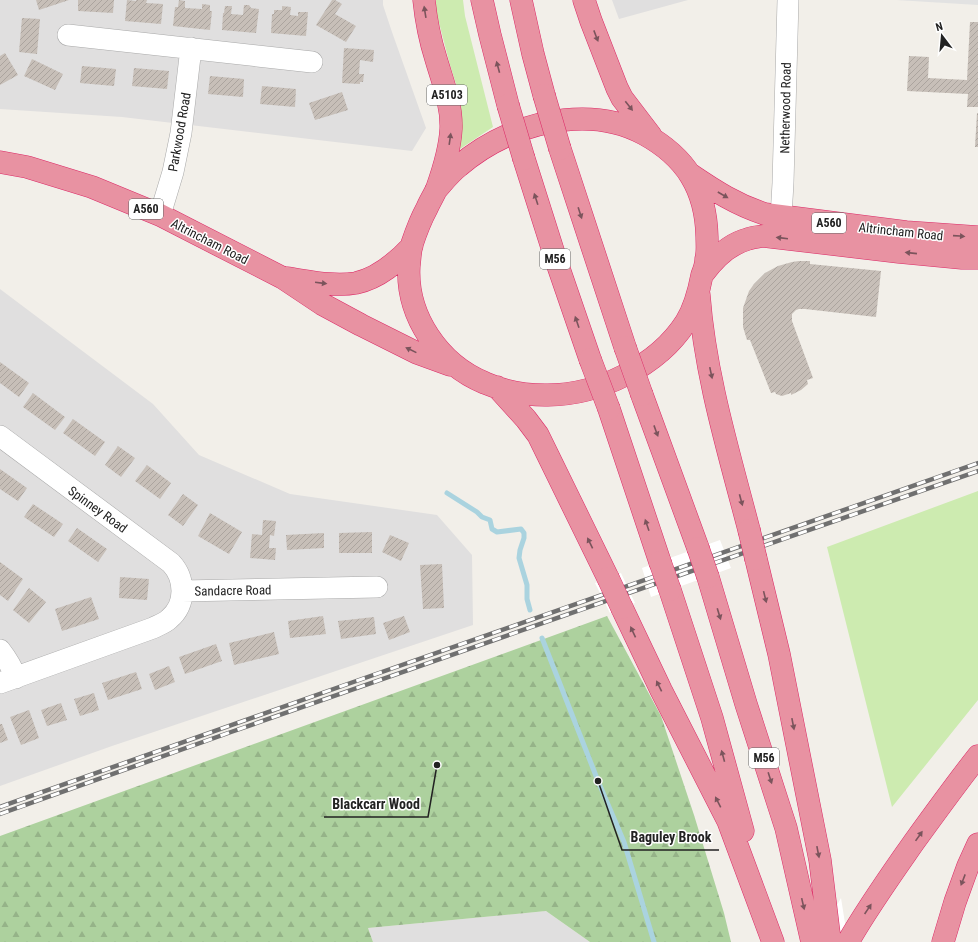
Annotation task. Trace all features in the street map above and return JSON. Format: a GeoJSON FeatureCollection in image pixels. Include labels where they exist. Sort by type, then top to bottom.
{"type":"FeatureCollection","features":[{"type":"Feature","properties":{"kind":"highway","name":"A5103"},"geometry":{"type":"LineString","coordinates":[[424,0],[430,37],[448,99],[451,117],[451,132],[448,150],[436,190]]}},
{"type":"Feature","properties":{"kind":"highway","name":"M56"},"geometry":{"type":"LineString","coordinates":[[482,0],[508,105],[556,260],[609,409],[712,718],[773,942]]}},
{"type":"Feature","properties":{"kind":"highway","name":"M56"},"geometry":{"type":"LineString","coordinates":[[521,0],[533,54],[560,149],[625,347],[708,577],[746,704],[786,828],[812,942]]}},
{"type":"Feature","properties":{"kind":"highway"},"geometry":{"type":"LineString","coordinates":[[584,0],[596,36],[622,98],[655,140]]}},
{"type":"Feature","properties":{"kind":"highway","name":"A560"},"geometry":{"type":"LineString","coordinates":[[577,118],[593,119],[631,127],[655,140],[680,161],[690,174],[701,196],[707,229],[707,258],[693,309],[686,322],[676,335],[666,346],[651,358],[620,378],[591,389],[578,392],[546,395],[528,394],[485,384],[445,357],[429,337],[417,316],[412,303],[409,273],[412,246],[426,209],[436,190],[460,165],[491,144],[515,132],[534,125],[550,121],[577,118]]}},
{"type":"Feature","properties":{"kind":"highway","name":"Altrincham Road"},"geometry":{"type":"LineString","coordinates":[[0,162],[27,167],[92,187],[160,215],[283,278],[322,304],[361,325],[417,352],[461,369]]}},
{"type":"Feature","properties":{"kind":"highway","name":"Altrincham Road"},"geometry":{"type":"LineString","coordinates":[[690,174],[716,192],[734,202],[765,214],[906,232],[978,237]]}},
{"type":"Feature","properties":{"kind":"highway","name":"Altrincham Road"},"geometry":{"type":"LineString","coordinates":[[701,283],[710,265],[731,247],[747,239],[763,236],[899,252],[962,258],[978,258]]}},
{"type":"Feature","properties":{"kind":"highway","name":"Altrincham Road"},"geometry":{"type":"LineString","coordinates":[[283,278],[329,284],[356,283],[371,278],[388,267],[400,259],[412,246]]}},
{"type":"Feature","properties":{"kind":"highway","name":"M56"},"geometry":{"type":"LineString","coordinates":[[701,283],[701,320],[703,335],[720,417],[750,530],[756,560],[780,654],[820,860],[829,932]]}},
{"type":"Feature","properties":{"kind":"highway","name":"M56"},"geometry":{"type":"LineString","coordinates":[[497,387],[526,419],[538,435],[661,690],[728,822],[773,942]]}},
{"type":"Feature","properties":{"kind":"highway"},"geometry":{"type":"LineString","coordinates":[[848,942],[896,867],[978,756]]}},
{"type":"Feature","properties":{"kind":"highway"},"geometry":{"type":"LineString","coordinates":[[943,942],[955,902],[978,844]]}},
{"type":"Feature","properties":{"kind":"street","name":"Netherwood Road"},"geometry":{"type":"LineString","coordinates":[[781,217],[784,168],[788,0]]}},
{"type":"Feature","properties":{"kind":"street"},"geometry":{"type":"LineString","coordinates":[[68,36],[312,62]]}},
{"type":"Feature","properties":{"kind":"street","name":"Parkwood Road"},"geometry":{"type":"LineString","coordinates":[[160,215],[173,172],[181,133],[191,48]]}},
{"type":"Feature","properties":{"kind":"street","name":"Spinney Road"},"geometry":{"type":"LineString","coordinates":[[0,436],[171,563],[180,575],[182,591]]}},
{"type":"Feature","properties":{"kind":"street","name":"Sandacre Road"},"geometry":{"type":"LineString","coordinates":[[8,680],[164,623],[171,618],[180,604],[182,591],[377,587]]}},
{"type":"Feature","properties":{"kind":"street"},"geometry":{"type":"LineString","coordinates":[[0,650],[9,661],[8,680]]}},
{"type":"Feature","properties":{"kind":"shaded area"},"geometry":{"type":"Polygon","coordinates":[[[0,0],[383,0],[383,5],[392,32],[426,128],[412,151],[122,117],[0,109],[0,0]]]}},
{"type":"Feature","properties":{"kind":"shaded area"},"geometry":{"type":"Polygon","coordinates":[[[612,0],[688,0],[619,19],[612,0]]]}},
{"type":"Feature","properties":{"kind":"shaded area"},"geometry":{"type":"Polygon","coordinates":[[[896,0],[978,0],[978,5],[896,0]]]}},
{"type":"Feature","properties":{"kind":"shaded area"},"geometry":{"type":"Polygon","coordinates":[[[0,289],[153,404],[199,455],[290,494],[437,515],[472,555],[473,625],[112,746],[0,786],[0,289]]]}},
{"type":"Feature","properties":{"kind":"shaded area"},"geometry":{"type":"Polygon","coordinates":[[[546,911],[590,942],[373,942],[368,928],[546,911]]]}},
{"type":"Feature","properties":{"kind":"green space"},"geometry":{"type":"Polygon","coordinates":[[[436,0],[463,0],[465,16],[493,127],[460,149],[460,97],[436,11],[436,0]]]}},
{"type":"Feature","properties":{"kind":"green space"},"geometry":{"type":"Polygon","coordinates":[[[978,491],[978,700],[892,807],[827,547],[978,491]]]}},
{"type":"Feature","properties":{"kind":"green space"},"geometry":{"type":"Polygon","coordinates":[[[607,616],[661,716],[694,815],[724,913],[731,942],[590,942],[546,911],[368,928],[373,942],[0,942],[0,836],[607,616]]]}},
{"type":"Feature","properties":{"kind":"pier"},"geometry":{"type":"Polygon","coordinates":[[[720,540],[731,568],[651,597],[642,568],[720,540]]]}},
{"type":"Feature","properties":{"kind":"pier"},"geometry":{"type":"Polygon","coordinates":[[[621,573],[635,603],[610,613],[595,583],[621,573]]]}},
{"type":"Feature","properties":{"kind":"pier"},"geometry":{"type":"Polygon","coordinates":[[[841,898],[848,942],[817,942],[828,921],[841,898]]]}},
{"type":"Feature","properties":{"kind":"building"},"geometry":{"type":"Polygon","coordinates":[[[36,0],[69,0],[39,10],[36,0]]]}},
{"type":"Feature","properties":{"kind":"building"},"geometry":{"type":"Polygon","coordinates":[[[78,0],[114,0],[113,13],[78,11],[78,0]]]}},
{"type":"Feature","properties":{"kind":"building"},"geometry":{"type":"Polygon","coordinates":[[[127,0],[147,0],[146,3],[163,4],[161,24],[125,21],[127,0]]]}},
{"type":"Feature","properties":{"kind":"building"},"geometry":{"type":"Polygon","coordinates":[[[179,0],[185,1],[185,8],[202,9],[202,4],[210,5],[210,11],[212,11],[210,30],[173,26],[175,7],[178,7],[179,0]]]}},
{"type":"Feature","properties":{"kind":"building"},"geometry":{"type":"Polygon","coordinates":[[[332,0],[342,4],[335,14],[356,26],[346,42],[316,25],[332,0]]]}},
{"type":"Feature","properties":{"kind":"building"},"geometry":{"type":"Polygon","coordinates":[[[244,5],[249,5],[251,8],[259,9],[256,33],[222,30],[225,6],[232,6],[231,14],[243,15],[244,5]]]}},
{"type":"Feature","properties":{"kind":"building"},"geometry":{"type":"Polygon","coordinates":[[[282,6],[291,7],[290,15],[298,16],[298,12],[308,12],[306,36],[271,33],[272,14],[274,14],[274,10],[282,10],[282,6]]]}},
{"type":"Feature","properties":{"kind":"building"},"geometry":{"type":"Polygon","coordinates":[[[22,18],[40,19],[37,54],[19,52],[22,18]]]}},
{"type":"Feature","properties":{"kind":"building"},"geometry":{"type":"Polygon","coordinates":[[[970,22],[978,22],[978,107],[967,107],[968,94],[907,91],[909,56],[929,57],[928,78],[967,80],[970,22]]]}},
{"type":"Feature","properties":{"kind":"building"},"geometry":{"type":"Polygon","coordinates":[[[344,48],[374,50],[373,62],[360,60],[359,74],[364,74],[363,82],[360,82],[360,84],[342,83],[344,48]]]}},
{"type":"Feature","properties":{"kind":"building"},"geometry":{"type":"Polygon","coordinates":[[[5,53],[18,75],[0,85],[0,56],[5,53]]]}},
{"type":"Feature","properties":{"kind":"building"},"geometry":{"type":"Polygon","coordinates":[[[32,59],[63,74],[55,90],[24,76],[32,59]]]}},
{"type":"Feature","properties":{"kind":"building"},"geometry":{"type":"Polygon","coordinates":[[[82,66],[116,69],[114,86],[80,83],[82,66]]]}},
{"type":"Feature","properties":{"kind":"building"},"geometry":{"type":"Polygon","coordinates":[[[134,68],[169,71],[167,89],[132,86],[134,68]]]}},
{"type":"Feature","properties":{"kind":"building"},"geometry":{"type":"Polygon","coordinates":[[[210,76],[244,79],[243,97],[208,94],[210,76]]]}},
{"type":"Feature","properties":{"kind":"building"},"geometry":{"type":"Polygon","coordinates":[[[262,86],[296,89],[295,107],[260,104],[262,86]]]}},
{"type":"Feature","properties":{"kind":"building"},"geometry":{"type":"Polygon","coordinates":[[[342,92],[348,110],[315,120],[309,103],[342,92]]]}},
{"type":"Feature","properties":{"kind":"building"},"geometry":{"type":"Polygon","coordinates":[[[977,113],[978,147],[975,147],[977,113]]]}},
{"type":"Feature","properties":{"kind":"building"},"geometry":{"type":"Polygon","coordinates":[[[799,261],[810,261],[810,264],[881,271],[876,317],[805,309],[796,310],[792,314],[792,321],[813,378],[807,380],[808,384],[801,390],[791,395],[791,393],[782,396],[776,394],[775,392],[771,393],[750,340],[747,340],[743,327],[743,308],[749,291],[765,273],[778,266],[799,261]]]}},
{"type":"Feature","properties":{"kind":"building"},"geometry":{"type":"Polygon","coordinates":[[[0,362],[29,383],[19,397],[0,383],[0,362]]]}},
{"type":"Feature","properties":{"kind":"building"},"geometry":{"type":"Polygon","coordinates":[[[33,393],[65,417],[55,430],[23,407],[33,393]]]}},
{"type":"Feature","properties":{"kind":"building"},"geometry":{"type":"Polygon","coordinates":[[[73,419],[105,442],[95,456],[63,433],[73,419]]]}},
{"type":"Feature","properties":{"kind":"building"},"geometry":{"type":"Polygon","coordinates":[[[118,446],[135,458],[121,477],[105,465],[118,446]]]}},
{"type":"Feature","properties":{"kind":"building"},"geometry":{"type":"Polygon","coordinates":[[[147,465],[171,483],[160,499],[135,481],[147,465]]]}},
{"type":"Feature","properties":{"kind":"building"},"geometry":{"type":"Polygon","coordinates":[[[0,469],[27,488],[18,501],[0,489],[0,469]]]}},
{"type":"Feature","properties":{"kind":"building"},"geometry":{"type":"Polygon","coordinates":[[[183,494],[198,505],[183,526],[168,515],[183,494]]]}},
{"type":"Feature","properties":{"kind":"building"},"geometry":{"type":"Polygon","coordinates":[[[33,504],[63,524],[54,537],[24,517],[33,504]]]}},
{"type":"Feature","properties":{"kind":"building"},"geometry":{"type":"Polygon","coordinates":[[[210,513],[242,532],[229,554],[198,536],[210,513]]]}},
{"type":"Feature","properties":{"kind":"building"},"geometry":{"type":"Polygon","coordinates":[[[263,520],[276,521],[274,536],[270,535],[269,548],[276,548],[275,560],[250,558],[252,534],[262,535],[263,520]]]}},
{"type":"Feature","properties":{"kind":"building"},"geometry":{"type":"Polygon","coordinates":[[[77,528],[107,549],[98,562],[68,541],[77,528]]]}},
{"type":"Feature","properties":{"kind":"building"},"geometry":{"type":"Polygon","coordinates":[[[372,532],[372,553],[339,553],[339,533],[372,532]]]}},
{"type":"Feature","properties":{"kind":"building"},"geometry":{"type":"Polygon","coordinates":[[[324,533],[324,548],[287,550],[286,535],[324,533]]]}},
{"type":"Feature","properties":{"kind":"building"},"geometry":{"type":"Polygon","coordinates":[[[390,535],[409,543],[401,561],[382,552],[390,535]]]}},
{"type":"Feature","properties":{"kind":"building"},"geometry":{"type":"Polygon","coordinates":[[[0,562],[23,579],[8,601],[0,595],[0,562]]]}},
{"type":"Feature","properties":{"kind":"building"},"geometry":{"type":"Polygon","coordinates":[[[442,564],[444,608],[423,609],[420,565],[442,564]]]}},
{"type":"Feature","properties":{"kind":"building"},"geometry":{"type":"Polygon","coordinates":[[[120,577],[149,579],[147,600],[119,598],[120,577]]]}},
{"type":"Feature","properties":{"kind":"building"},"geometry":{"type":"Polygon","coordinates":[[[29,588],[46,602],[29,623],[13,610],[29,588]]]}},
{"type":"Feature","properties":{"kind":"building"},"geometry":{"type":"Polygon","coordinates":[[[91,597],[99,619],[62,631],[55,609],[91,597]]]}},
{"type":"Feature","properties":{"kind":"building"},"geometry":{"type":"Polygon","coordinates":[[[323,616],[326,634],[290,638],[288,621],[323,616]]]}},
{"type":"Feature","properties":{"kind":"building"},"geometry":{"type":"Polygon","coordinates":[[[404,616],[410,632],[389,640],[383,623],[404,616]]]}},
{"type":"Feature","properties":{"kind":"building"},"geometry":{"type":"Polygon","coordinates":[[[374,617],[376,634],[341,639],[338,621],[374,617]]]}},
{"type":"Feature","properties":{"kind":"building"},"geometry":{"type":"Polygon","coordinates":[[[274,632],[279,654],[234,665],[229,643],[274,632]]]}},
{"type":"Feature","properties":{"kind":"building"},"geometry":{"type":"Polygon","coordinates":[[[216,644],[222,661],[185,674],[179,657],[216,644]]]}},
{"type":"Feature","properties":{"kind":"building"},"geometry":{"type":"Polygon","coordinates":[[[169,666],[175,682],[155,690],[149,674],[169,666]]]}},
{"type":"Feature","properties":{"kind":"building"},"geometry":{"type":"Polygon","coordinates":[[[136,672],[142,689],[108,700],[102,683],[136,672]]]}},
{"type":"Feature","properties":{"kind":"building"},"geometry":{"type":"Polygon","coordinates":[[[94,693],[99,710],[80,716],[74,699],[94,693]]]}},
{"type":"Feature","properties":{"kind":"building"},"geometry":{"type":"Polygon","coordinates":[[[61,703],[67,720],[47,726],[41,710],[61,703]]]}},
{"type":"Feature","properties":{"kind":"building"},"geometry":{"type":"Polygon","coordinates":[[[29,710],[39,738],[21,745],[10,717],[29,710]]]}},
{"type":"Feature","properties":{"kind":"building"},"geometry":{"type":"Polygon","coordinates":[[[0,724],[2,724],[8,740],[0,743],[0,724]]]}},
{"type":"Feature","properties":{"kind":"waterway"},"geometry":{"type":"LineString","coordinates":[[447,493],[477,512],[482,517],[490,520],[492,529],[497,532],[521,529],[524,533],[519,558],[527,585],[527,599],[530,610]]}},
{"type":"Feature","properties":{"kind":"waterway"},"geometry":{"type":"LineString","coordinates":[[542,638],[598,781],[624,842],[654,942]]}},
{"type":"Feature","properties":{"kind":"railway"},"geometry":{"type":"LineString","coordinates":[[0,807],[978,463]]}},
{"type":"Feature","properties":{"kind":"railway"},"geometry":{"type":"LineString","coordinates":[[0,814],[978,471]]}},
{"type":"Feature","properties":{"kind":"place","name":"Blackcarr Wood"},"geometry":{"type":"Point","coordinates":[437,765]}},
{"type":"Feature","properties":{"kind":"place","name":"Baguley Brook"},"geometry":{"type":"Point","coordinates":[598,781]}}]}
